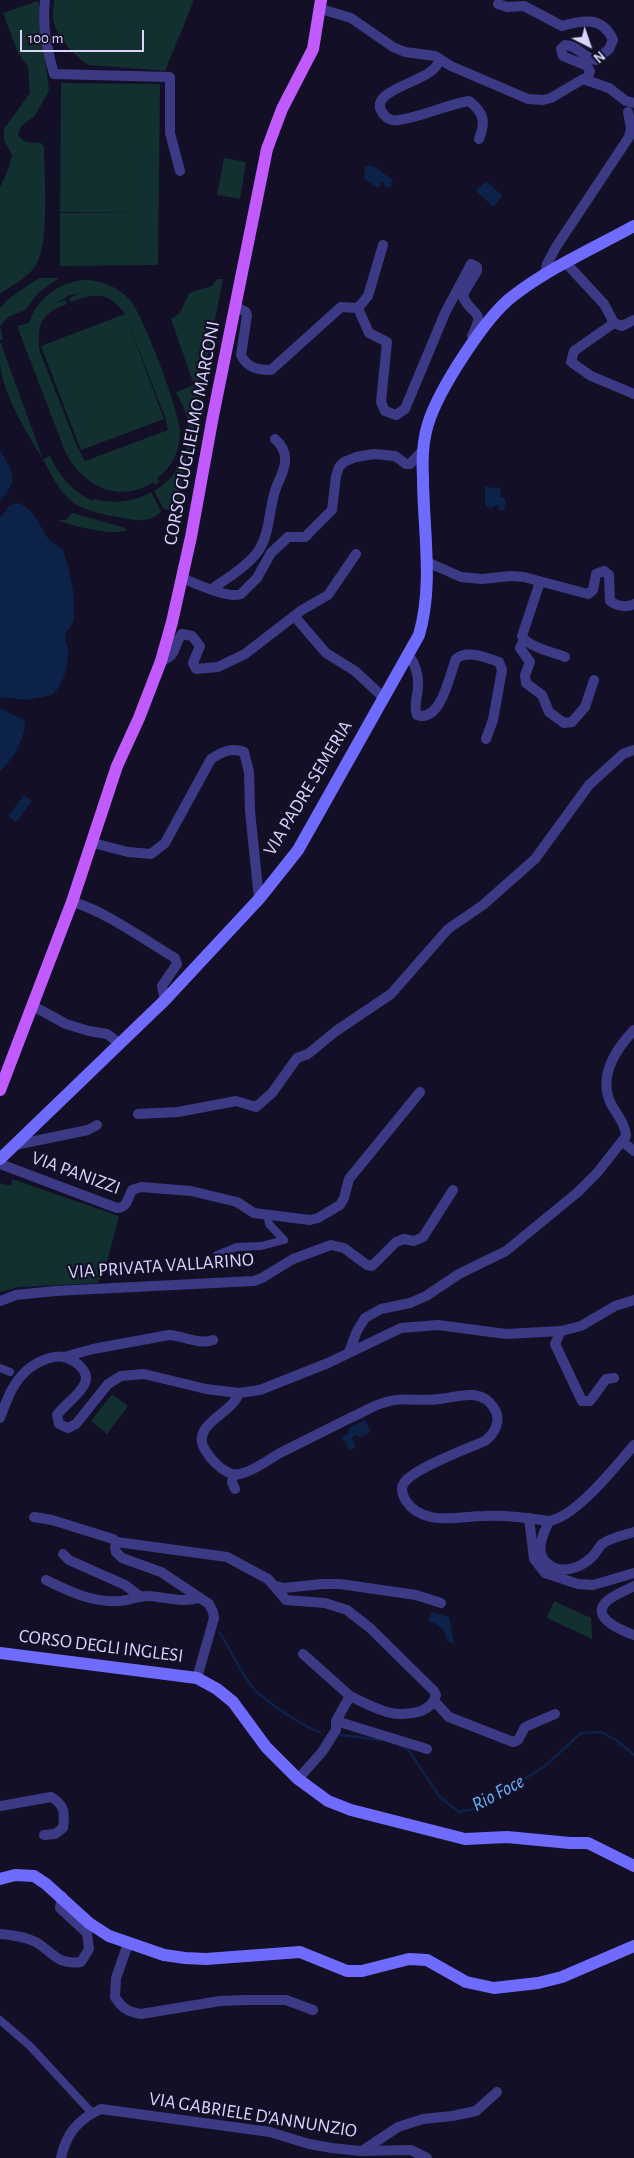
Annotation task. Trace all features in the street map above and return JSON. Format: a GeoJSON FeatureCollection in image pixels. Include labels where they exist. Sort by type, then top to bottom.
{"type":"FeatureCollection","features":[{"type":"Feature","properties":{"kind":"main road","name":"CORSO GUGLIELMO MARCONI"},"geometry":{"type":"LineString","coordinates":[[72,902],[117,766],[139,718],[161,661],[182,578],[267,149],[282,108],[313,49],[321,5]]}},
{"type":"Feature","properties":{"kind":"main road","name":"VIA PADRE SEMERIA"},"geometry":{"type":"LineString","coordinates":[[0,1160],[165,1000],[259,899],[298,850],[409,656],[424,620],[427,562],[423,477],[424,448],[427,426],[434,408],[472,343],[502,305],[529,284],[634,226]]}},
{"type":"Feature","properties":{"kind":"main road"},"geometry":{"type":"LineString","coordinates":[[0,1090],[72,902]]}},
{"type":"Feature","properties":{"kind":"main road","name":"CORSO DEGLI INGLESI"},"geometry":{"type":"LineString","coordinates":[[0,1653],[197,1678],[217,1689],[233,1702],[266,1747],[295,1776],[328,1801],[350,1810],[465,1839],[507,1837],[545,1842],[588,1843],[634,1866]]}},
{"type":"Feature","properties":{"kind":"main road"},"geometry":{"type":"LineString","coordinates":[[0,1879],[15,1875],[34,1876],[62,1896],[89,1923],[109,1936],[164,1955],[192,1958],[300,1952],[348,1971],[362,1971],[409,1958],[427,1960],[466,1982],[494,1988],[538,1983],[562,1977],[634,1946]]}},
{"type":"Feature","properties":{"kind":"street"},"geometry":{"type":"LineString","coordinates":[[45,0],[45,43],[54,74],[170,77],[170,133],[180,171]]}},
{"type":"Feature","properties":{"kind":"street"},"geometry":{"type":"LineString","coordinates":[[498,4],[507,7],[524,6],[562,26],[582,20],[598,24],[604,29],[613,40],[609,49],[596,60],[570,45],[565,45],[561,49],[564,56],[586,66],[590,71],[587,80]]}},
{"type":"Feature","properties":{"kind":"street"},"geometry":{"type":"LineString","coordinates":[[321,5],[351,18],[393,47],[405,52],[435,56],[439,60],[534,100],[551,98],[584,79],[609,88],[626,101],[631,108],[629,137],[556,248],[547,264],[545,275]]}},
{"type":"Feature","properties":{"kind":"street"},"geometry":{"type":"LineString","coordinates":[[439,60],[436,69],[432,73],[387,94],[381,102],[382,111],[388,118],[397,121],[449,104],[469,101],[480,110],[484,127],[479,139]]}},
{"type":"Feature","properties":{"kind":"street"},"geometry":{"type":"LineString","coordinates":[[358,308],[368,296],[383,245]]}},
{"type":"Feature","properties":{"kind":"street"},"geometry":{"type":"LineString","coordinates":[[566,263],[604,304],[614,323],[622,326],[634,320]]}},
{"type":"Feature","properties":{"kind":"street"},"geometry":{"type":"LineString","coordinates":[[358,308],[369,333],[387,342],[380,402],[385,411],[396,415],[405,409],[445,313],[471,264],[476,266],[477,271],[463,297],[465,302],[479,316],[480,322],[472,336],[472,343]]}},
{"type":"Feature","properties":{"kind":"street"},"geometry":{"type":"LineString","coordinates":[[236,307],[246,311],[247,315],[241,355],[243,360],[255,369],[271,370],[341,307],[358,308]]}},
{"type":"Feature","properties":{"kind":"street"},"geometry":{"type":"LineString","coordinates":[[614,323],[574,351],[571,362],[592,376],[634,394]]}},
{"type":"Feature","properties":{"kind":"street"},"geometry":{"type":"LineString","coordinates":[[212,589],[248,562],[260,549],[263,542],[272,510],[274,494],[284,471],[286,461],[283,448],[275,439]]}},
{"type":"Feature","properties":{"kind":"street"},"geometry":{"type":"LineString","coordinates":[[182,578],[237,596],[257,578],[272,553],[288,538],[305,537],[332,510],[336,476],[344,462],[356,456],[391,454],[408,464],[414,461],[424,448]]}},
{"type":"Feature","properties":{"kind":"street"},"geometry":{"type":"LineString","coordinates":[[161,661],[169,659],[174,654],[179,637],[184,634],[192,636],[200,646],[193,666],[196,669],[218,666],[245,654],[328,594],[356,554]]}},
{"type":"Feature","properties":{"kind":"street"},"geometry":{"type":"LineString","coordinates":[[427,562],[461,577],[482,579],[511,576],[588,594],[593,590],[596,574],[604,571],[609,575],[610,601],[627,606],[634,604]]}},
{"type":"Feature","properties":{"kind":"street"},"geometry":{"type":"LineString","coordinates":[[540,582],[522,636],[524,640],[520,648],[530,662],[525,676],[526,683],[542,695],[548,710],[564,723],[572,722],[586,707],[594,680]]}},
{"type":"Feature","properties":{"kind":"street"},"geometry":{"type":"LineString","coordinates":[[295,617],[326,653],[355,671],[384,698]]}},
{"type":"Feature","properties":{"kind":"street"},"geometry":{"type":"LineString","coordinates":[[524,640],[565,657]]}},
{"type":"Feature","properties":{"kind":"street"},"geometry":{"type":"LineString","coordinates":[[409,656],[416,667],[418,693],[414,709],[416,715],[421,716],[430,715],[438,706],[456,659],[459,656],[468,654],[499,662],[502,670],[493,720],[486,739]]}},
{"type":"Feature","properties":{"kind":"street"},"geometry":{"type":"LineString","coordinates":[[93,843],[128,852],[151,854],[165,843],[210,759],[224,752],[237,749],[244,752],[249,772],[250,811],[259,899]]}},
{"type":"Feature","properties":{"kind":"street"},"geometry":{"type":"LineString","coordinates":[[138,1114],[178,1112],[236,1101],[256,1107],[261,1104],[272,1093],[297,1058],[308,1054],[336,1031],[391,994],[408,977],[440,936],[459,920],[483,905],[535,859],[589,785],[623,754],[634,750]]}},
{"type":"Feature","properties":{"kind":"street"},"geometry":{"type":"LineString","coordinates":[[72,902],[83,905],[177,960],[177,964],[162,986],[165,1000]]}},
{"type":"Feature","properties":{"kind":"street"},"geometry":{"type":"LineString","coordinates":[[33,1006],[66,1024],[107,1034],[119,1043]]}},
{"type":"Feature","properties":{"kind":"street"},"geometry":{"type":"LineString","coordinates":[[349,1352],[357,1332],[366,1318],[382,1309],[410,1303],[426,1296],[458,1274],[506,1251],[578,1192],[597,1173],[626,1136],[625,1128],[610,1100],[607,1077],[611,1059],[634,1030]]}},
{"type":"Feature","properties":{"kind":"street","name":"VIA PANIZZI"},"geometry":{"type":"LineString","coordinates":[[0,1164],[117,1208],[122,1208],[126,1205],[132,1190],[141,1187],[191,1191],[237,1202],[254,1213],[310,1220],[333,1210],[344,1198],[349,1179],[361,1161],[420,1092]]}},
{"type":"Feature","properties":{"kind":"street"},"geometry":{"type":"LineString","coordinates":[[15,1145],[88,1130],[97,1125]]}},
{"type":"Feature","properties":{"kind":"street"},"geometry":{"type":"LineString","coordinates":[[623,1142],[634,1152]]}},
{"type":"Feature","properties":{"kind":"street","name":"VIA PRIVATA VALLARINO"},"geometry":{"type":"LineString","coordinates":[[0,1301],[16,1294],[56,1290],[246,1282],[262,1278],[293,1259],[335,1245],[344,1248],[369,1266],[372,1266],[396,1242],[404,1239],[414,1241],[424,1237],[453,1190]]}},
{"type":"Feature","properties":{"kind":"street"},"geometry":{"type":"LineString","coordinates":[[217,1255],[237,1247],[261,1246],[284,1240],[269,1224],[267,1214]]}},
{"type":"Feature","properties":{"kind":"street"},"geometry":{"type":"LineString","coordinates":[[63,1357],[79,1365],[86,1375],[85,1383],[80,1390],[57,1415],[59,1424],[68,1428],[76,1424],[108,1384],[121,1376],[132,1373],[144,1374],[206,1389],[239,1393],[260,1390],[328,1363],[401,1328],[438,1325],[506,1334],[561,1331],[581,1326],[615,1306],[634,1300]]}},
{"type":"Feature","properties":{"kind":"street"},"geometry":{"type":"LineString","coordinates":[[561,1331],[555,1344],[582,1401],[590,1402],[606,1379],[614,1378]]}},
{"type":"Feature","properties":{"kind":"street"},"geometry":{"type":"LineString","coordinates":[[0,1418],[15,1384],[42,1360],[63,1357],[93,1348],[169,1334],[202,1342],[213,1340]]}},
{"type":"Feature","properties":{"kind":"street"},"geometry":{"type":"LineString","coordinates":[[0,1368],[10,1372]]}},
{"type":"Feature","properties":{"kind":"street"},"geometry":{"type":"LineString","coordinates":[[239,1393],[235,1402],[205,1428],[201,1438],[204,1448],[214,1460],[224,1471],[233,1474],[247,1471],[314,1435],[383,1403],[401,1399],[421,1401],[474,1394],[489,1402],[496,1410],[498,1423],[494,1432],[485,1441],[441,1460],[404,1483],[403,1497],[413,1510],[431,1517],[443,1519],[487,1515],[549,1521],[558,1520],[571,1510],[614,1468],[634,1445]]}},
{"type":"Feature","properties":{"kind":"street"},"geometry":{"type":"LineString","coordinates":[[233,1474],[232,1482],[235,1489]]}},
{"type":"Feature","properties":{"kind":"street"},"geometry":{"type":"LineString","coordinates":[[34,1516],[113,1539],[117,1543],[227,1556],[247,1566],[276,1586],[286,1600],[325,1603],[347,1610],[429,1684],[436,1695],[434,1702],[425,1709],[402,1716],[387,1712],[350,1696],[303,1654]]}},
{"type":"Feature","properties":{"kind":"street"},"geometry":{"type":"LineString","coordinates":[[529,1518],[534,1559],[545,1573],[578,1584],[593,1585],[634,1574]]}},
{"type":"Feature","properties":{"kind":"street"},"geometry":{"type":"LineString","coordinates":[[549,1521],[540,1544],[541,1554],[556,1569],[569,1570],[578,1567],[593,1556],[602,1544],[634,1532]]}},
{"type":"Feature","properties":{"kind":"street","name":"CORSO DEGLI INGLESI"},"geometry":{"type":"LineString","coordinates":[[117,1543],[116,1552],[122,1558],[160,1572],[209,1604],[214,1612],[197,1678]]}},
{"type":"Feature","properties":{"kind":"street"},"geometry":{"type":"LineString","coordinates":[[63,1554],[69,1560],[125,1585],[140,1597]]}},
{"type":"Feature","properties":{"kind":"street"},"geometry":{"type":"LineString","coordinates":[[46,1580],[92,1599],[120,1601],[146,1596],[180,1600],[198,1598]]}},
{"type":"Feature","properties":{"kind":"street"},"geometry":{"type":"LineString","coordinates":[[276,1586],[284,1588],[340,1584],[416,1595],[441,1603]]}},
{"type":"Feature","properties":{"kind":"street"},"geometry":{"type":"LineString","coordinates":[[634,1586],[608,1600],[604,1605],[603,1612],[611,1625],[634,1635]]}},
{"type":"Feature","properties":{"kind":"street"},"geometry":{"type":"LineString","coordinates":[[295,1776],[322,1752],[336,1730],[336,1723],[350,1696]]}},
{"type":"Feature","properties":{"kind":"street"},"geometry":{"type":"LineString","coordinates":[[434,1702],[449,1717],[513,1742],[518,1740],[524,1727],[555,1714]]}},
{"type":"Feature","properties":{"kind":"street"},"geometry":{"type":"LineString","coordinates":[[336,1723],[427,1749]]}},
{"type":"Feature","properties":{"kind":"street"},"geometry":{"type":"LineString","coordinates":[[0,1806],[51,1797],[61,1803],[65,1814],[63,1828],[55,1834],[44,1836]]}},
{"type":"Feature","properties":{"kind":"street"},"geometry":{"type":"LineString","coordinates":[[0,1934],[38,1943],[57,1959],[70,1964],[81,1962],[89,1949],[87,1933],[60,1908],[62,1896]]}},
{"type":"Feature","properties":{"kind":"street"},"geometry":{"type":"LineString","coordinates":[[128,1944],[116,1978],[115,1997],[122,2007],[130,2012],[141,2014],[220,2001],[245,2000],[286,2000],[313,2010]]}},
{"type":"Feature","properties":{"kind":"street"},"geometry":{"type":"LineString","coordinates":[[0,2020],[30,2046],[96,2111],[76,2125],[66,2140],[61,2158]]}},
{"type":"Feature","properties":{"kind":"street"},"geometry":{"type":"LineString","coordinates":[[360,2151],[398,2127],[423,2119],[476,2111],[497,2092]]}},
{"type":"Feature","properties":{"kind":"street","name":"VIA GABRIELE D'ANNUNZIO"},"geometry":{"type":"LineString","coordinates":[[96,2111],[270,2132],[309,2144],[360,2151],[411,2150],[428,2158]]}},
{"type":"Feature","properties":{"kind":"green space"},"geometry":{"type":"Polygon","coordinates":[[[54,0],[194,0],[165,71],[88,65],[72,51],[58,33],[53,20],[54,0]]]}},
{"type":"Feature","properties":{"kind":"green space"},"geometry":{"type":"Polygon","coordinates":[[[38,1],[49,90],[35,116],[21,126],[18,134],[24,141],[41,143],[44,147],[45,225],[43,241],[33,270],[0,294],[0,187],[12,155],[4,140],[4,129],[30,93],[28,67],[18,53],[3,13],[38,1]]]}},
{"type":"Feature","properties":{"kind":"green space"},"geometry":{"type":"Polygon","coordinates":[[[61,83],[160,84],[158,265],[60,266],[60,213],[149,213],[60,212],[61,83]]]}},
{"type":"Feature","properties":{"kind":"green space"},"geometry":{"type":"Polygon","coordinates":[[[224,158],[246,162],[240,199],[217,195],[224,158]]]}},
{"type":"Feature","properties":{"kind":"green space"},"geometry":{"type":"Polygon","coordinates":[[[39,278],[59,278],[39,292],[25,310],[8,317],[0,326],[0,308],[8,299],[39,278]]]}},
{"type":"Feature","properties":{"kind":"green space"},"geometry":{"type":"Polygon","coordinates":[[[217,279],[223,279],[177,512],[164,509],[154,491],[171,478],[182,460],[188,439],[188,428],[186,414],[176,392],[194,385],[171,319],[180,313],[189,293],[212,286],[217,279]]]}},
{"type":"Feature","properties":{"kind":"green space"},"geometry":{"type":"Polygon","coordinates":[[[86,280],[104,283],[115,288],[130,300],[136,309],[160,364],[174,405],[180,432],[177,452],[171,464],[157,478],[159,482],[155,485],[153,482],[140,489],[127,492],[102,488],[91,482],[81,473],[65,451],[17,326],[29,323],[38,306],[51,292],[76,281],[86,280]],[[81,293],[70,295],[56,303],[65,300],[67,304],[51,312],[42,321],[39,343],[40,352],[77,446],[85,461],[168,430],[165,417],[126,317],[164,419],[81,450],[41,346],[125,314],[113,301],[101,296],[87,297],[71,302],[69,298],[81,293]]]}},
{"type":"Feature","properties":{"kind":"green space"},"geometry":{"type":"Polygon","coordinates":[[[0,326],[3,339],[0,340],[0,326]]]}},
{"type":"Feature","properties":{"kind":"green space"},"geometry":{"type":"Polygon","coordinates":[[[0,341],[43,459],[50,456],[67,483],[93,501],[94,499],[123,501],[138,498],[151,492],[161,511],[157,515],[153,518],[138,520],[94,512],[80,507],[65,495],[52,476],[11,402],[2,376],[0,341]]]}},
{"type":"Feature","properties":{"kind":"green space"},"geometry":{"type":"Polygon","coordinates":[[[72,513],[127,530],[113,532],[93,530],[58,520],[66,520],[72,513]]]}},
{"type":"Feature","properties":{"kind":"green space"},"geometry":{"type":"Polygon","coordinates":[[[12,1179],[119,1216],[103,1277],[98,1283],[19,1287],[0,1292],[0,1183],[11,1186],[12,1179]]]}},
{"type":"Feature","properties":{"kind":"green space"},"geometry":{"type":"Polygon","coordinates":[[[112,1394],[128,1406],[107,1434],[91,1421],[112,1394]]]}},
{"type":"Feature","properties":{"kind":"green space"},"geometry":{"type":"Polygon","coordinates":[[[554,1601],[591,1618],[592,1639],[547,1618],[554,1601]]]}},
{"type":"Feature","properties":{"kind":"water"},"geometry":{"type":"Polygon","coordinates":[[[370,165],[377,168],[393,181],[390,188],[385,187],[383,181],[378,188],[364,179],[365,167],[370,165]]]}},
{"type":"Feature","properties":{"kind":"water"},"geometry":{"type":"Polygon","coordinates":[[[486,181],[503,196],[493,207],[476,191],[486,181]]]}},
{"type":"Feature","properties":{"kind":"water"},"geometry":{"type":"Polygon","coordinates":[[[0,450],[11,471],[12,481],[0,501],[0,450]]]}},
{"type":"Feature","properties":{"kind":"water"},"geometry":{"type":"Polygon","coordinates":[[[485,486],[499,487],[500,497],[506,500],[504,510],[500,511],[497,505],[490,509],[485,504],[485,486]]]}},
{"type":"Feature","properties":{"kind":"water"},"geometry":{"type":"Polygon","coordinates":[[[19,503],[33,513],[49,539],[63,550],[70,575],[74,601],[74,618],[65,636],[68,655],[67,668],[63,680],[52,695],[27,700],[0,697],[0,517],[10,505],[19,503]]]}},
{"type":"Feature","properties":{"kind":"water"},"geometry":{"type":"Polygon","coordinates":[[[0,708],[25,721],[20,743],[10,761],[0,772],[0,708]]]}},
{"type":"Feature","properties":{"kind":"water"},"geometry":{"type":"Polygon","coordinates":[[[24,795],[32,801],[16,822],[8,816],[24,795]]]}},
{"type":"Feature","properties":{"kind":"water"},"geometry":{"type":"Polygon","coordinates":[[[365,1420],[371,1432],[359,1438],[357,1435],[352,1437],[356,1447],[349,1450],[342,1437],[349,1433],[348,1429],[365,1420]]]}},
{"type":"Feature","properties":{"kind":"water"},"geometry":{"type":"Polygon","coordinates":[[[432,1612],[449,1617],[454,1643],[448,1641],[444,1631],[429,1621],[429,1616],[432,1612]]]}},
{"type":"Feature","properties":{"kind":"waterway","name":"Rio Foce"},"geometry":{"type":"LineString","coordinates":[[220,1633],[245,1677],[255,1690],[286,1714],[313,1730],[320,1732]]}},
{"type":"Feature","properties":{"kind":"waterway","name":"Rio Foce"},"geometry":{"type":"LineString","coordinates":[[400,1746],[407,1748],[440,1797],[459,1812],[474,1809],[544,1767],[581,1733],[601,1732],[616,1740],[634,1755]]}},
{"type":"Feature","properties":{"kind":"waterway","name":"Rio Foce"},"geometry":{"type":"LineString","coordinates":[[341,1735],[380,1740]]}}]}
